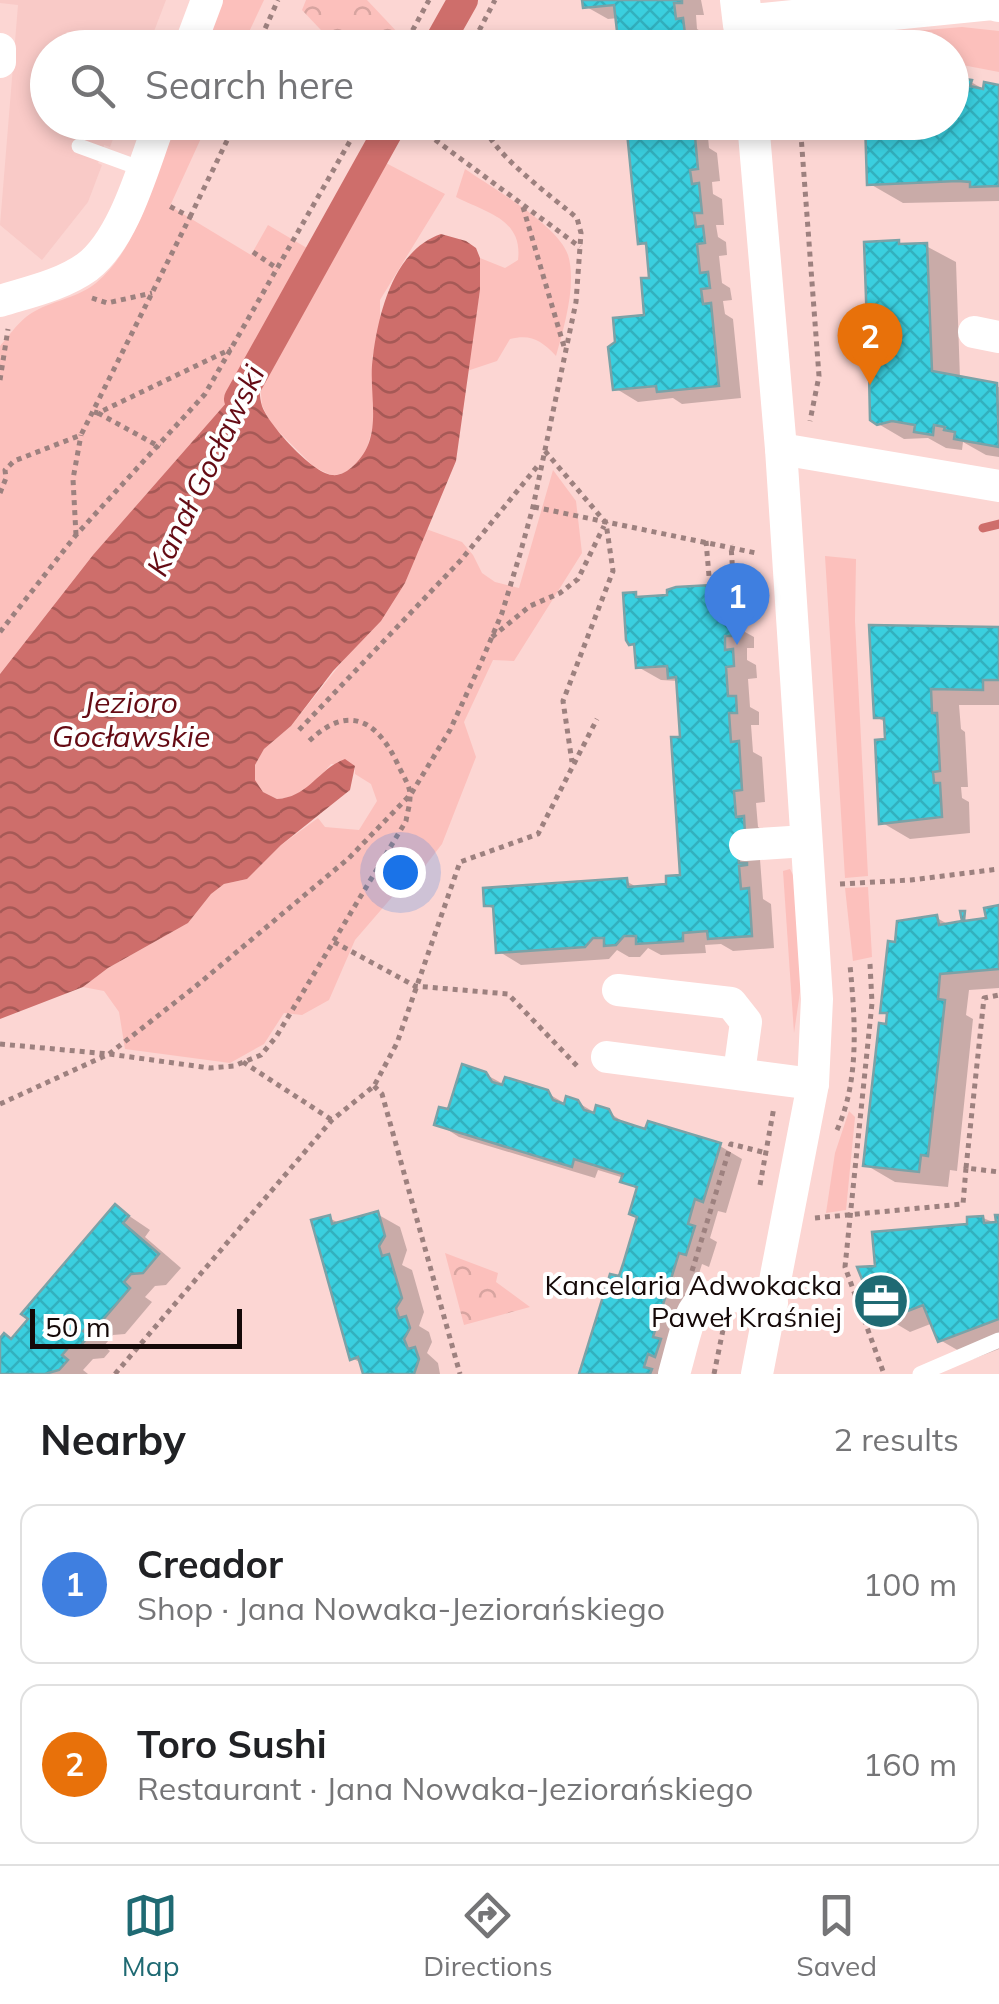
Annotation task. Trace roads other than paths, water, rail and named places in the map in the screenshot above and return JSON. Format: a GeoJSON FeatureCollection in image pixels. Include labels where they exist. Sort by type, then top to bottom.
{"type":"FeatureCollection","features":[{"type":"Feature","properties":{"kind":"street"},"geometry":{"type":"LineString","coordinates":[[196,30],[207,0]]}},
{"type":"Feature","properties":{"kind":"street"},"geometry":{"type":"LineString","coordinates":[[743,24],[999,2]]}},
{"type":"Feature","properties":{"kind":"street"},"geometry":{"type":"LineString","coordinates":[[0,49],[0,62]]}},
{"type":"Feature","properties":{"kind":"street"},"geometry":{"type":"LineString","coordinates":[[4,312],[88,266],[110,241],[153,140]]}},
{"type":"Feature","properties":{"kind":"street"},"geometry":{"type":"LineString","coordinates":[[754,140],[780,449],[817,999],[813,1084],[757,1374]]}},
{"type":"Feature","properties":{"kind":"street"},"geometry":{"type":"LineString","coordinates":[[780,449],[999,486]]}},
{"type":"Feature","properties":{"kind":"street"},"geometry":{"type":"LineString","coordinates":[[745,845],[806,841]]}},
{"type":"Feature","properties":{"kind":"street"},"geometry":{"type":"LineString","coordinates":[[618,990],[731,1003],[746,1022],[739,1072]]}},
{"type":"Feature","properties":{"kind":"street"},"geometry":{"type":"LineString","coordinates":[[601,1064],[739,1072],[813,1084]]}},
{"type":"Feature","properties":{"kind":"street"},"geometry":{"type":"LineString","coordinates":[[674,1374],[691,1313],[704,1300],[720,1293],[772,1303]]}},
{"type":"Feature","properties":{"kind":"lane"},"geometry":{"type":"LineString","coordinates":[[79,146],[142,169]]}},
{"type":"Feature","properties":{"kind":"lane"},"geometry":{"type":"LineString","coordinates":[[920,1374],[999,1340]]}},
{"type":"Feature","properties":{"kind":"water","name":"Jezioro Gocławskie"},"geometry":{"type":"Polygon","coordinates":[[[441,234],[466,241],[476,248],[480,258],[480,290],[456,461],[405,583],[381,621],[333,671],[291,726],[264,749],[255,765],[255,780],[263,792],[277,799],[297,793],[345,759],[355,766],[350,790],[281,845],[247,879],[224,884],[211,894],[188,923],[108,968],[83,987],[0,1019],[0,674],[93,555],[234,394],[250,360],[264,368],[262,406],[292,446],[313,466],[332,475],[353,466],[363,455],[372,428],[373,356],[385,302],[411,253],[441,234]]]}},
{"type":"Feature","properties":{"kind":"waterway","name":"Kanał Gocławski"},"geometry":{"type":"LineString","coordinates":[[446,30],[463,0]]}},
{"type":"Feature","properties":{"kind":"waterway","name":"Kanał Gocławski"},"geometry":{"type":"LineString","coordinates":[[239,399],[383,140]]}},
{"type":"Feature","properties":{"kind":"waterway"},"geometry":{"type":"LineString","coordinates":[[983,528],[999,524]]}},
{"type":"Feature","properties":{"kind":"place","name":"Toro Sushi"},"geometry":{"type":"Point","coordinates":[870,385]}},
{"type":"Feature","properties":{"kind":"place","name":"Creador"},"geometry":{"type":"Point","coordinates":[737,645]}},
{"type":"Feature","properties":{"kind":"place","name":"Kancelaria Adwokacka Paweł Kraśniej"},"geometry":{"type":"Point","coordinates":[881,1301]}}]}
